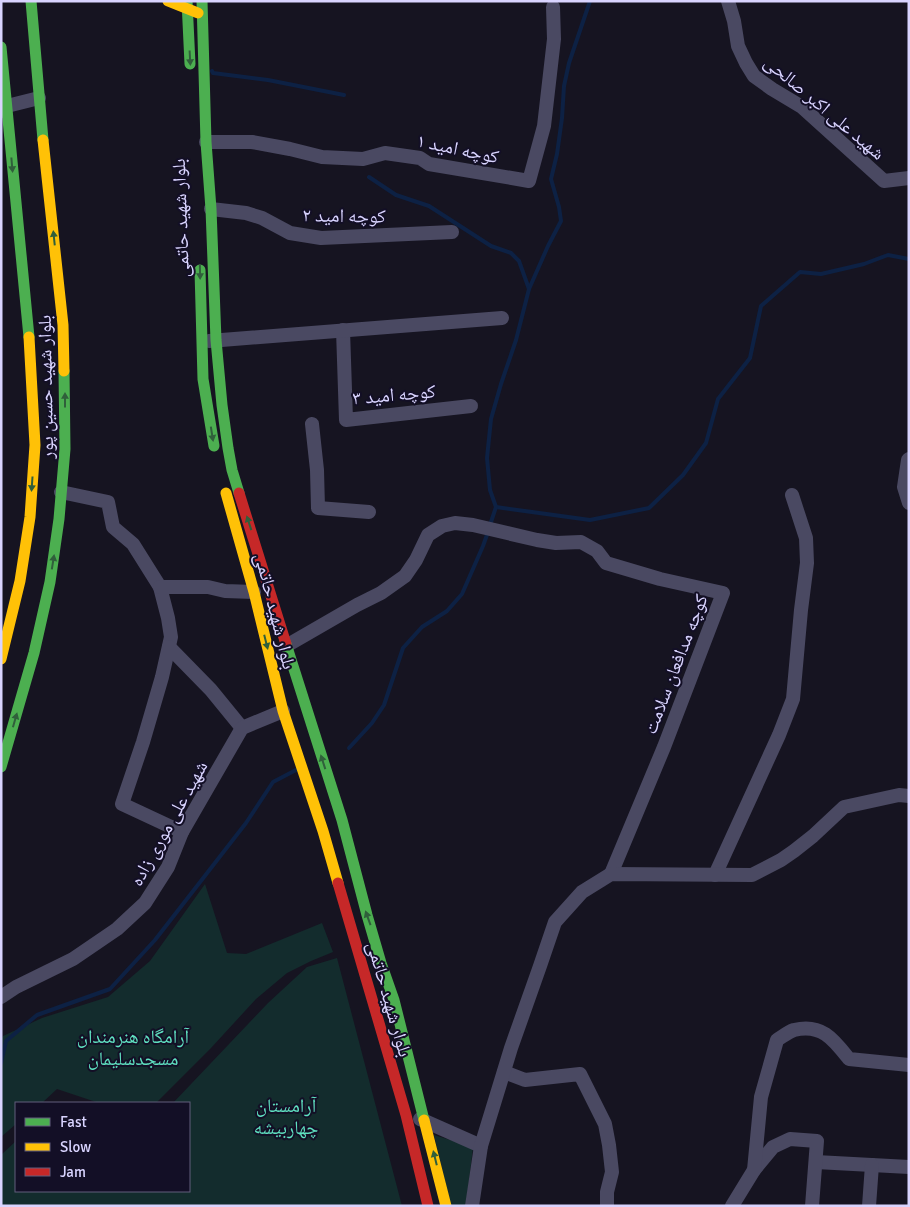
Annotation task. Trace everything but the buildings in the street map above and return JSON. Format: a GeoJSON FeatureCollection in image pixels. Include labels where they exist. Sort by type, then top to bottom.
{"type":"FeatureCollection","features":[{"type":"Feature","properties":{"kind":"main road","name":"بلوار شهيد حسین پور"},"geometry":{"type":"LineString","coordinates":[[1,767],[36,644],[50,582],[62,492],[65,441],[63,325],[39,98],[32,1]]}},
{"type":"Feature","properties":{"kind":"main road"},"geometry":{"type":"LineString","coordinates":[[168,1],[188,5],[202,15]]}},
{"type":"Feature","properties":{"kind":"main road","name":"بلوار شهید حاتمی"},"geometry":{"type":"LineString","coordinates":[[202,1],[206,142],[211,209],[216,340],[222,405],[232,470],[342,820],[367,915],[394,1000],[446,1206]]}},
{"type":"Feature","properties":{"kind":"main road"},"geometry":{"type":"LineString","coordinates":[[188,5],[191,78]]}},
{"type":"Feature","properties":{"kind":"main road","name":"بلوار شهيد حسین پور"},"geometry":{"type":"LineString","coordinates":[[1,47],[4,109],[28,326],[35,445],[30,517],[20,581],[1,659]]}},
{"type":"Feature","properties":{"kind":"main road","name":"بلوار شهید حاتمی"},"geometry":{"type":"LineString","coordinates":[[200,262],[203,379],[215,457]]}},
{"type":"Feature","properties":{"kind":"main road","name":"بلوار شهید حاتمی"},"geometry":{"type":"LineString","coordinates":[[223,484],[254,592],[283,710],[323,831],[406,1115],[428,1206]]}},
{"type":"Feature","properties":{"kind":"street","name":"شهید علی اکبر صالحی"},"geometry":{"type":"LineString","coordinates":[[728,1],[734,21],[738,46],[754,76],[802,107],[884,181],[909,178]]}},
{"type":"Feature","properties":{"kind":"street"},"geometry":{"type":"LineString","coordinates":[[734,21],[738,1]]}},
{"type":"Feature","properties":{"kind":"street","name":"کوچه امید ۱"},"geometry":{"type":"LineString","coordinates":[[206,142],[252,142],[330,158],[363,159],[385,153],[420,158],[428,164],[529,181],[544,126],[554,39],[553,7]]}},
{"type":"Feature","properties":{"kind":"street"},"geometry":{"type":"LineString","coordinates":[[4,109],[39,98]]}},
{"type":"Feature","properties":{"kind":"street","name":"کوچه امید ۲"},"geometry":{"type":"LineString","coordinates":[[211,209],[246,213],[262,218],[290,233],[321,238],[452,232]]}},
{"type":"Feature","properties":{"kind":"street"},"geometry":{"type":"LineString","coordinates":[[201,342],[502,318]]}},
{"type":"Feature","properties":{"kind":"street","name":"کوچه امید ۳"},"geometry":{"type":"LineString","coordinates":[[343,330],[346,420],[471,406]]}},
{"type":"Feature","properties":{"kind":"street"},"geometry":{"type":"LineString","coordinates":[[312,424],[317,470],[318,508],[369,512]]}},
{"type":"Feature","properties":{"kind":"street"},"geometry":{"type":"LineString","coordinates":[[909,459],[904,487],[909,503]]}},
{"type":"Feature","properties":{"kind":"street"},"geometry":{"type":"LineString","coordinates":[[62,492],[108,502],[113,527],[133,544],[160,588],[168,618],[169,647],[160,686],[122,804],[182,832]]}},
{"type":"Feature","properties":{"kind":"street"},"geometry":{"type":"LineString","coordinates":[[715,875],[779,735],[793,699],[807,563],[806,538],[792,495]]}},
{"type":"Feature","properties":{"kind":"street","name":"کوچه مدافعان سلامت"},"geometry":{"type":"LineString","coordinates":[[286,646],[357,604],[382,594],[405,576],[416,560],[428,535],[442,526],[456,523],[494,529],[556,544],[581,542],[597,551],[606,562],[660,579],[723,593],[664,747],[611,874]]}},
{"type":"Feature","properties":{"kind":"street"},"geometry":{"type":"LineString","coordinates":[[160,588],[208,587],[225,591],[254,592]]}},
{"type":"Feature","properties":{"kind":"street"},"geometry":{"type":"LineString","coordinates":[[169,647],[211,690],[242,728],[283,710]]}},
{"type":"Feature","properties":{"kind":"street","name":"شهید علی موری زاده"},"geometry":{"type":"LineString","coordinates":[[1,997],[16,987],[72,959],[117,930],[145,903],[168,867],[182,832],[242,728]]}},
{"type":"Feature","properties":{"kind":"street"},"geometry":{"type":"LineString","coordinates":[[472,1206],[481,1146],[511,1048],[555,922],[582,892],[611,874],[752,875],[781,860],[813,836],[844,807],[899,795],[909,796]]}},
{"type":"Feature","properties":{"kind":"street"},"geometry":{"type":"LineString","coordinates":[[754,1170],[761,1097],[777,1040],[793,1030],[815,1029],[833,1039],[850,1059],[909,1065]]}},
{"type":"Feature","properties":{"kind":"street"},"geometry":{"type":"LineString","coordinates":[[504,1072],[525,1080],[580,1074],[605,1124],[610,1145],[612,1172],[607,1192],[607,1206]]}},
{"type":"Feature","properties":{"kind":"street"},"geometry":{"type":"LineString","coordinates":[[406,1115],[425,1120],[481,1146]]}},
{"type":"Feature","properties":{"kind":"street"},"geometry":{"type":"LineString","coordinates":[[732,1206],[754,1170],[773,1147],[790,1139],[817,1141],[812,1206]]}},
{"type":"Feature","properties":{"kind":"street"},"geometry":{"type":"LineString","coordinates":[[816,1162],[909,1167]]}},
{"type":"Feature","properties":{"kind":"street"},"geometry":{"type":"LineString","coordinates":[[869,1206],[872,1165]]}},
{"type":"Feature","properties":{"kind":"green space","name":"آرامگاه هنرمندان مسجدسلیمان"},"geometry":{"type":"Polygon","coordinates":[[[205,884],[227,953],[246,954],[322,923],[333,952],[287,973],[256,999],[211,1048],[157,1102],[96,1102],[57,1089],[43,1102],[15,1102],[15,1125],[1,1137],[1,1040],[3,1036],[42,1018],[108,997],[150,961],[205,884]]]}},
{"type":"Feature","properties":{"kind":"green space","name":"آرامستان چهاربیشه"},"geometry":{"type":"Polygon","coordinates":[[[337,958],[402,1206],[1,1206],[1,1155],[15,1142],[15,1192],[190,1192],[190,1102],[174,1102],[268,1003],[307,967],[337,958]]]}},
{"type":"Feature","properties":{"kind":"green space"},"geometry":{"type":"Polygon","coordinates":[[[434,1135],[473,1147],[466,1206],[451,1206],[434,1135]]]}},
{"type":"Feature","properties":{"kind":"waterway"},"geometry":{"type":"LineString","coordinates":[[490,525],[496,507],[490,490],[487,458],[491,419],[516,340],[529,289],[561,221],[551,179],[557,154],[564,86],[569,63],[590,1]]}},
{"type":"Feature","properties":{"kind":"waterway"},"geometry":{"type":"LineString","coordinates":[[212,71],[213,73],[268,80],[344,95]]}},
{"type":"Feature","properties":{"kind":"waterway"},"geometry":{"type":"LineString","coordinates":[[369,177],[396,195],[429,206],[491,246],[511,253],[519,261],[529,289]]}},
{"type":"Feature","properties":{"kind":"waterway"},"geometry":{"type":"LineString","coordinates":[[496,507],[590,520],[649,508],[683,475],[706,443],[718,399],[750,358],[761,306],[800,272],[821,274],[864,264],[888,255],[909,259]]}},
{"type":"Feature","properties":{"kind":"waterway"},"geometry":{"type":"LineString","coordinates":[[349,748],[372,723],[384,705],[403,648],[422,627],[447,611],[462,594],[488,532]]}},
{"type":"Feature","properties":{"kind":"waterway"},"geometry":{"type":"LineString","coordinates":[[1,1063],[6,1041],[37,1015],[110,989],[155,940],[246,823],[273,782],[296,770]]}},
{"type":"Feature","properties":{"kind":"traffic: fast"},"geometry":{"type":"LineString","coordinates":[[31,1],[43,140]]}},
{"type":"Feature","properties":{"kind":"traffic: fast"},"geometry":{"type":"LineString","coordinates":[[187,1],[190,64]]}},
{"type":"Feature","properties":{"kind":"traffic: fast"},"geometry":{"type":"LineString","coordinates":[[202,1],[206,142],[211,209],[216,340],[228,448],[239,493]]}},
{"type":"Feature","properties":{"kind":"traffic: fast"},"geometry":{"type":"LineString","coordinates":[[1,47],[29,337]]}},
{"type":"Feature","properties":{"kind":"traffic: fast"},"geometry":{"type":"LineString","coordinates":[[200,270],[203,379],[214,446]]}},
{"type":"Feature","properties":{"kind":"traffic: fast"},"geometry":{"type":"LineString","coordinates":[[1,767],[34,653],[50,582],[59,519],[65,449],[64,371]]}},
{"type":"Feature","properties":{"kind":"traffic: fast"},"geometry":{"type":"LineString","coordinates":[[286,644],[342,820],[367,915],[394,1000],[424,1120]]}},
{"type":"Feature","properties":{"kind":"traffic: slow"},"geometry":{"type":"LineString","coordinates":[[168,1],[198,13]]}},
{"type":"Feature","properties":{"kind":"traffic: slow"},"geometry":{"type":"LineString","coordinates":[[43,140],[63,325],[64,371]]}},
{"type":"Feature","properties":{"kind":"traffic: slow"},"geometry":{"type":"LineString","coordinates":[[1,659],[20,581],[30,517],[35,445],[29,337]]}},
{"type":"Feature","properties":{"kind":"traffic: slow"},"geometry":{"type":"LineString","coordinates":[[226,493],[254,592],[283,711],[323,831],[338,883]]}},
{"type":"Feature","properties":{"kind":"traffic: slow"},"geometry":{"type":"LineString","coordinates":[[424,1120],[446,1206]]}},
{"type":"Feature","properties":{"kind":"traffic: jam"},"geometry":{"type":"LineString","coordinates":[[239,493],[286,644]]}},
{"type":"Feature","properties":{"kind":"traffic: jam"},"geometry":{"type":"LineString","coordinates":[[338,883],[406,1115],[428,1206]]}}]}
